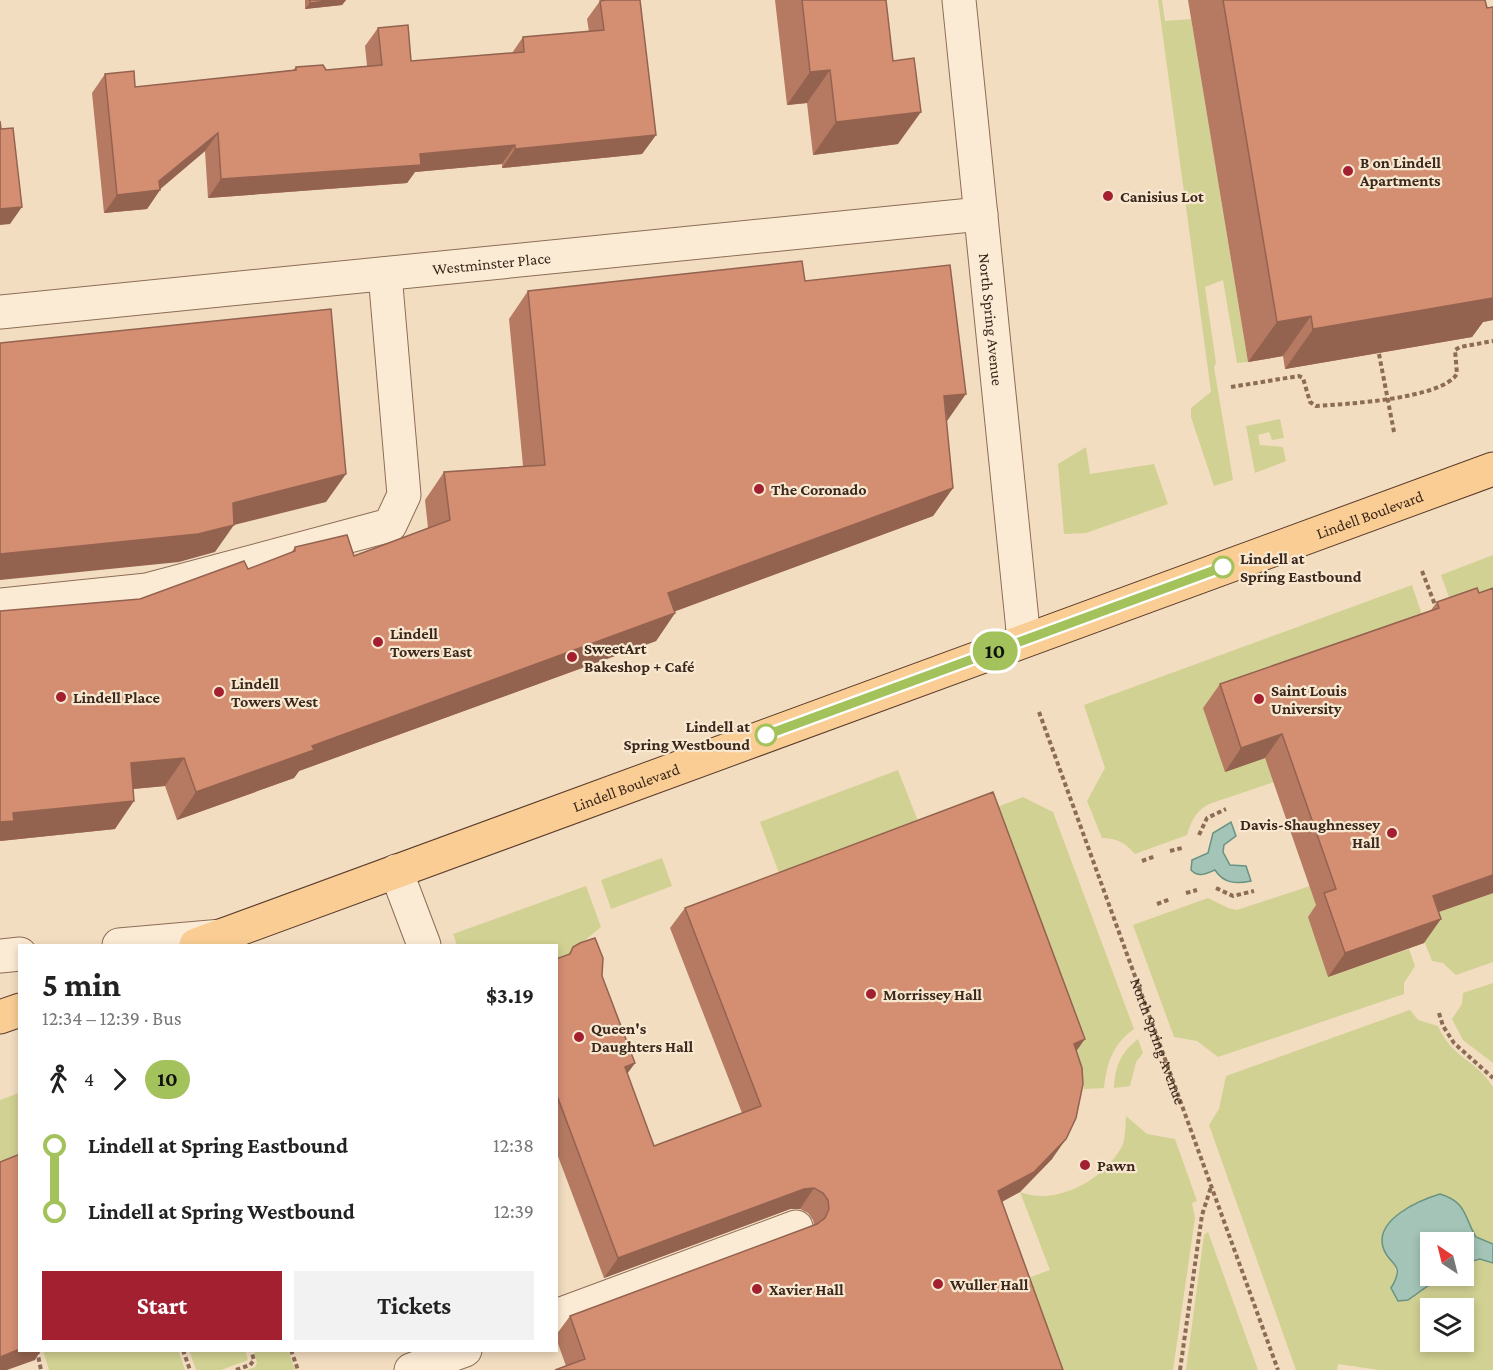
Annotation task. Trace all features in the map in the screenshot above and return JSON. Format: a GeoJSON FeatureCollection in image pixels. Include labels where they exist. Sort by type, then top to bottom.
{"type":"FeatureCollection","features":[{"type":"Feature","properties":{"kind":"main road","name":"Lindell Boulevard"},"geometry":{"type":"LineString","coordinates":[[209,940],[1493,469]]}},
{"type":"Feature","properties":{"kind":"main road"},"geometry":{"type":"LineString","coordinates":[[0,1017],[18,1011]]}},
{"type":"Feature","properties":{"kind":"street","name":"North Spring Avenue"},"geometry":{"type":"LineString","coordinates":[[959,0],[1024,640]]}},
{"type":"Feature","properties":{"kind":"street","name":"Westminster Place"},"geometry":{"type":"LineString","coordinates":[[0,312],[981,214]]}},
{"type":"Feature","properties":{"kind":"street"},"geometry":{"type":"LineString","coordinates":[[0,605],[147,590],[390,525],[404,495],[385,274]]}},
{"type":"Feature","properties":{"kind":"street"},"geometry":{"type":"LineString","coordinates":[[396,871],[424,944]]}},
{"type":"Feature","properties":{"kind":"street"},"geometry":{"type":"LineString","coordinates":[[137,944],[209,940]]}},
{"type":"Feature","properties":{"kind":"street"},"geometry":{"type":"LineString","coordinates":[[0,956],[18,954]]}},
{"type":"Feature","properties":{"kind":"street"},"geometry":{"type":"LineString","coordinates":[[560,1306],[796,1227]]}},
{"type":"Feature","properties":{"kind":"street"},"geometry":{"type":"LineString","coordinates":[[411,1370],[460,1352]]}},
{"type":"Feature","properties":{"kind":"path"},"geometry":{"type":"LineString","coordinates":[[1231,387],[1299,376],[1303,378],[1310,402],[1317,406],[1387,399],[1446,384],[1457,374],[1455,350],[1493,341]]}},
{"type":"Feature","properties":{"kind":"path"},"geometry":{"type":"LineString","coordinates":[[1379,354],[1394,432]]}},
{"type":"Feature","properties":{"kind":"path"},"geometry":{"type":"LineString","coordinates":[[1422,571],[1440,619]]}},
{"type":"Feature","properties":{"kind":"path","name":"North Spring Avenue"},"geometry":{"type":"LineString","coordinates":[[1039,712],[1278,1370]]}},
{"type":"Feature","properties":{"kind":"path"},"geometry":{"type":"LineString","coordinates":[[1199,835],[1207,818],[1226,809]]}},
{"type":"Feature","properties":{"kind":"path"},"geometry":{"type":"LineString","coordinates":[[1170,851],[1182,848]]}},
{"type":"Feature","properties":{"kind":"path"},"geometry":{"type":"LineString","coordinates":[[1142,861],[1156,856]]}},
{"type":"Feature","properties":{"kind":"path"},"geometry":{"type":"LineString","coordinates":[[1216,888],[1233,896],[1254,891]]}},
{"type":"Feature","properties":{"kind":"path"},"geometry":{"type":"LineString","coordinates":[[1186,893],[1197,890]]}},
{"type":"Feature","properties":{"kind":"path"},"geometry":{"type":"LineString","coordinates":[[1157,904],[1171,899]]}},
{"type":"Feature","properties":{"kind":"path"},"geometry":{"type":"LineString","coordinates":[[1439,1013],[1443,1026],[1454,1043],[1493,1078]]}},
{"type":"Feature","properties":{"kind":"path"},"geometry":{"type":"LineString","coordinates":[[1180,1370],[1202,1215],[1211,1186]]}},
{"type":"Feature","properties":{"kind":"path"},"geometry":{"type":"LineString","coordinates":[[37,1352],[41,1370]]}},
{"type":"Feature","properties":{"kind":"path"},"geometry":{"type":"LineString","coordinates":[[184,1352],[190,1370]]}},
{"type":"Feature","properties":{"kind":"path"},"geometry":{"type":"LineString","coordinates":[[236,1370],[250,1365],[254,1360],[251,1352]]}},
{"type":"Feature","properties":{"kind":"path"},"geometry":{"type":"LineString","coordinates":[[292,1352],[298,1370]]}},
{"type":"Feature","properties":{"kind":"green space"},"geometry":{"type":"Polygon","coordinates":[[[1158,0],[1162,0],[1165,21],[1191,19],[1248,362],[1237,363],[1223,280],[1205,287],[1216,363],[1214,367],[1233,480],[1214,486],[1191,417],[1191,408],[1211,392],[1158,0]]]}},
{"type":"Feature","properties":{"kind":"green space"},"geometry":{"type":"Polygon","coordinates":[[[1280,419],[1284,438],[1272,440],[1269,432],[1258,435],[1260,445],[1283,447],[1286,461],[1255,473],[1246,426],[1280,419]]]}},
{"type":"Feature","properties":{"kind":"green space"},"geometry":{"type":"Polygon","coordinates":[[[1086,447],[1090,474],[1154,464],[1168,504],[1086,533],[1064,534],[1058,464],[1086,447]]]}},
{"type":"Feature","properties":{"kind":"green space"},"geometry":{"type":"Polygon","coordinates":[[[1493,555],[1493,606],[1455,614],[1441,575],[1493,555]]]}},
{"type":"Feature","properties":{"kind":"green space"},"geometry":{"type":"Polygon","coordinates":[[[1412,585],[1425,624],[1265,758],[1274,782],[1209,804],[1195,817],[1187,835],[1135,854],[1120,842],[1102,838],[1087,801],[1105,768],[1084,705],[1412,585]]]}},
{"type":"Feature","properties":{"kind":"green space"},"geometry":{"type":"Polygon","coordinates":[[[898,770],[918,821],[779,873],[760,822],[898,770]]]}},
{"type":"Feature","properties":{"kind":"green space"},"geometry":{"type":"Polygon","coordinates":[[[1023,797],[1053,812],[1134,1029],[1121,1041],[1112,1054],[1104,1088],[1084,1089],[1079,1058],[987,811],[1023,797]]]}},
{"type":"Feature","properties":{"kind":"green space"},"geometry":{"type":"Polygon","coordinates":[[[662,858],[672,886],[611,909],[601,880],[662,858]]]}},
{"type":"Feature","properties":{"kind":"green space"},"geometry":{"type":"Polygon","coordinates":[[[586,886],[601,927],[558,963],[558,944],[457,944],[453,934],[586,886]]]}},
{"type":"Feature","properties":{"kind":"green space"},"geometry":{"type":"Polygon","coordinates":[[[1310,886],[1319,913],[1328,977],[1409,949],[1415,966],[1404,983],[1404,994],[1218,1057],[1197,1041],[1174,1037],[1133,925],[1208,898],[1237,910],[1310,886]]]}},
{"type":"Feature","properties":{"kind":"green space"},"geometry":{"type":"Polygon","coordinates":[[[1493,893],[1493,962],[1456,975],[1443,963],[1432,961],[1416,920],[1493,893]]]}},
{"type":"Feature","properties":{"kind":"green space"},"geometry":{"type":"Polygon","coordinates":[[[1493,983],[1493,1063],[1463,1040],[1452,1019],[1462,1004],[1463,993],[1493,983]]]}},
{"type":"Feature","properties":{"kind":"green space"},"geometry":{"type":"Polygon","coordinates":[[[1410,1010],[1418,1020],[1438,1026],[1451,1046],[1479,1070],[1493,1087],[1493,1244],[1485,1243],[1474,1232],[1413,1205],[1392,1221],[1383,1233],[1387,1255],[1394,1261],[1397,1279],[1408,1300],[1428,1286],[1474,1286],[1474,1260],[1480,1259],[1493,1263],[1493,1370],[1379,1370],[1338,1364],[1337,1370],[1296,1370],[1209,1125],[1219,1109],[1226,1076],[1410,1010]]]}},
{"type":"Feature","properties":{"kind":"green space"},"geometry":{"type":"Polygon","coordinates":[[[1138,1039],[1143,1053],[1136,1062],[1130,1086],[1114,1088],[1120,1060],[1127,1049],[1138,1039]]]}},
{"type":"Feature","properties":{"kind":"green space"},"geometry":{"type":"Polygon","coordinates":[[[18,1093],[18,1173],[0,1234],[0,1100],[18,1093]]]}},
{"type":"Feature","properties":{"kind":"green space"},"geometry":{"type":"Polygon","coordinates":[[[1126,1116],[1147,1134],[1175,1139],[1197,1201],[1192,1203],[1195,1218],[1173,1370],[1049,1370],[1017,1282],[1050,1270],[1020,1192],[1049,1196],[1063,1193],[1091,1180],[1113,1160],[1123,1145],[1126,1116]]]}},
{"type":"Feature","properties":{"kind":"green space"},"geometry":{"type":"Polygon","coordinates":[[[1208,1232],[1258,1370],[1186,1370],[1204,1235],[1208,1232]]]}},
{"type":"Feature","properties":{"kind":"green space"},"geometry":{"type":"Polygon","coordinates":[[[44,1352],[179,1352],[185,1370],[49,1370],[44,1352]]]}},
{"type":"Feature","properties":{"kind":"green space"},"geometry":{"type":"Polygon","coordinates":[[[190,1352],[246,1352],[248,1360],[221,1370],[196,1370],[190,1352]]]}},
{"type":"Feature","properties":{"kind":"green space"},"geometry":{"type":"Polygon","coordinates":[[[254,1352],[289,1352],[295,1370],[247,1370],[255,1367],[257,1363],[254,1352]]]}},
{"type":"Feature","properties":{"kind":"shaded area"},"geometry":{"type":"Polygon","coordinates":[[[1231,822],[1236,836],[1224,845],[1223,852],[1230,865],[1246,866],[1251,881],[1231,882],[1222,878],[1215,870],[1197,874],[1191,870],[1192,860],[1208,853],[1213,833],[1231,822]]]}},
{"type":"Feature","properties":{"kind":"shaded area"},"geometry":{"type":"Polygon","coordinates":[[[1440,1194],[1449,1197],[1464,1211],[1474,1232],[1420,1232],[1420,1286],[1428,1286],[1408,1300],[1398,1301],[1391,1288],[1397,1269],[1385,1253],[1382,1237],[1392,1220],[1401,1212],[1440,1194]]]}},
{"type":"Feature","properties":{"kind":"shaded area"},"geometry":{"type":"Polygon","coordinates":[[[1474,1233],[1476,1237],[1493,1244],[1493,1263],[1480,1259],[1474,1260],[1474,1233]]]}},
{"type":"Feature","properties":{"kind":"building"},"geometry":{"type":"Polygon","coordinates":[[[310,0],[335,0],[310,3],[310,0]]]}},
{"type":"Feature","properties":{"kind":"building"},"geometry":{"type":"Polygon","coordinates":[[[640,0],[656,135],[515,149],[515,145],[420,154],[421,165],[221,179],[218,133],[159,181],[160,190],[117,195],[105,74],[134,71],[135,87],[296,70],[296,67],[323,65],[326,70],[382,65],[378,28],[408,25],[411,61],[524,52],[523,37],[604,30],[600,1],[640,0]]]}},
{"type":"Feature","properties":{"kind":"building"},"geometry":{"type":"Polygon","coordinates":[[[802,0],[886,0],[893,61],[914,58],[921,112],[836,122],[830,70],[810,72],[802,0]]]}},
{"type":"Feature","properties":{"kind":"building","name":"B on Lindell Apartments"},"geometry":{"type":"Polygon","coordinates":[[[1223,0],[1485,0],[1487,8],[1493,7],[1493,298],[1313,329],[1311,316],[1277,322],[1223,0]]]}},
{"type":"Feature","properties":{"kind":"building"},"geometry":{"type":"Polygon","coordinates":[[[0,121],[1,129],[13,128],[22,207],[0,209],[0,121]]]}},
{"type":"Feature","properties":{"kind":"building"},"geometry":{"type":"Polygon","coordinates":[[[802,261],[805,281],[950,265],[966,394],[944,396],[953,488],[668,593],[675,613],[312,746],[314,750],[196,792],[184,758],[131,763],[134,801],[13,813],[14,821],[0,822],[0,611],[140,599],[244,561],[248,569],[295,551],[295,547],[347,535],[354,556],[450,520],[444,472],[545,465],[528,291],[802,261]]]}},
{"type":"Feature","properties":{"kind":"building"},"geometry":{"type":"Polygon","coordinates":[[[331,309],[346,474],[233,503],[234,525],[198,534],[0,554],[0,343],[331,309]]]}},
{"type":"Feature","properties":{"kind":"building","name":"Davis-Shaughnessey Hall"},"geometry":{"type":"Polygon","coordinates":[[[1477,588],[1479,593],[1493,588],[1493,875],[1433,896],[1441,919],[1345,953],[1324,893],[1336,889],[1282,734],[1241,748],[1220,684],[1439,608],[1437,602],[1477,588]]]}},
{"type":"Feature","properties":{"kind":"building"},"geometry":{"type":"Polygon","coordinates":[[[993,792],[1085,1039],[1074,1044],[1082,1068],[1083,1084],[1076,1118],[1066,1139],[1034,1172],[998,1191],[1063,1370],[555,1370],[585,1359],[570,1316],[817,1224],[825,1218],[829,1209],[828,1200],[823,1193],[814,1188],[804,1189],[618,1258],[558,1098],[558,958],[570,954],[573,947],[580,943],[595,938],[603,958],[602,976],[635,1063],[625,1067],[654,1146],[761,1106],[685,908],[993,792]]]}},
{"type":"Feature","properties":{"kind":"building"},"geometry":{"type":"Polygon","coordinates":[[[18,1155],[18,1350],[0,1357],[0,1162],[18,1155]]]}},
{"type":"Feature","properties":{"kind":"bus line","name":"10"},"geometry":{"type":"LineString","coordinates":[[766,735],[1223,567]]}},
{"type":"Feature","properties":{"kind":"place","name":"B on Lindell Apartments"},"geometry":{"type":"Point","coordinates":[1348,171]}},
{"type":"Feature","properties":{"kind":"place","name":"Canisius Lot"},"geometry":{"type":"Point","coordinates":[1108,196]}},
{"type":"Feature","properties":{"kind":"place","name":"The Coronado"},"geometry":{"type":"Point","coordinates":[759,489]}},
{"type":"Feature","properties":{"kind":"place","name":"Lindell at Spring Eastbound"},"geometry":{"type":"Point","coordinates":[1223,567]}},
{"type":"Feature","properties":{"kind":"place","name":"Lindell Towers East"},"geometry":{"type":"Point","coordinates":[378,642]}},
{"type":"Feature","properties":{"kind":"place","name":"SweetArt Bakeshop + Café"},"geometry":{"type":"Point","coordinates":[572,657]}},
{"type":"Feature","properties":{"kind":"place","name":"Lindell Towers West"},"geometry":{"type":"Point","coordinates":[219,692]}},
{"type":"Feature","properties":{"kind":"place","name":"Lindell Place"},"geometry":{"type":"Point","coordinates":[61,697]}},
{"type":"Feature","properties":{"kind":"place","name":"Saint Louis University"},"geometry":{"type":"Point","coordinates":[1259,699]}},
{"type":"Feature","properties":{"kind":"place","name":"Lindell at Spring Westbound"},"geometry":{"type":"Point","coordinates":[766,735]}},
{"type":"Feature","properties":{"kind":"place","name":"Davis-Shaughnessey Hall"},"geometry":{"type":"Point","coordinates":[1392,833]}},
{"type":"Feature","properties":{"kind":"place","name":"Morrissey Hall"},"geometry":{"type":"Point","coordinates":[871,994]}},
{"type":"Feature","properties":{"kind":"place","name":"Queen's Daughters Hall"},"geometry":{"type":"Point","coordinates":[579,1037]}},
{"type":"Feature","properties":{"kind":"place","name":"Pawn"},"geometry":{"type":"Point","coordinates":[1085,1165]}},
{"type":"Feature","properties":{"kind":"place","name":"Wuller Hall"},"geometry":{"type":"Point","coordinates":[938,1284]}},
{"type":"Feature","properties":{"kind":"place","name":"Xavier Hall"},"geometry":{"type":"Point","coordinates":[757,1289]}}]}
